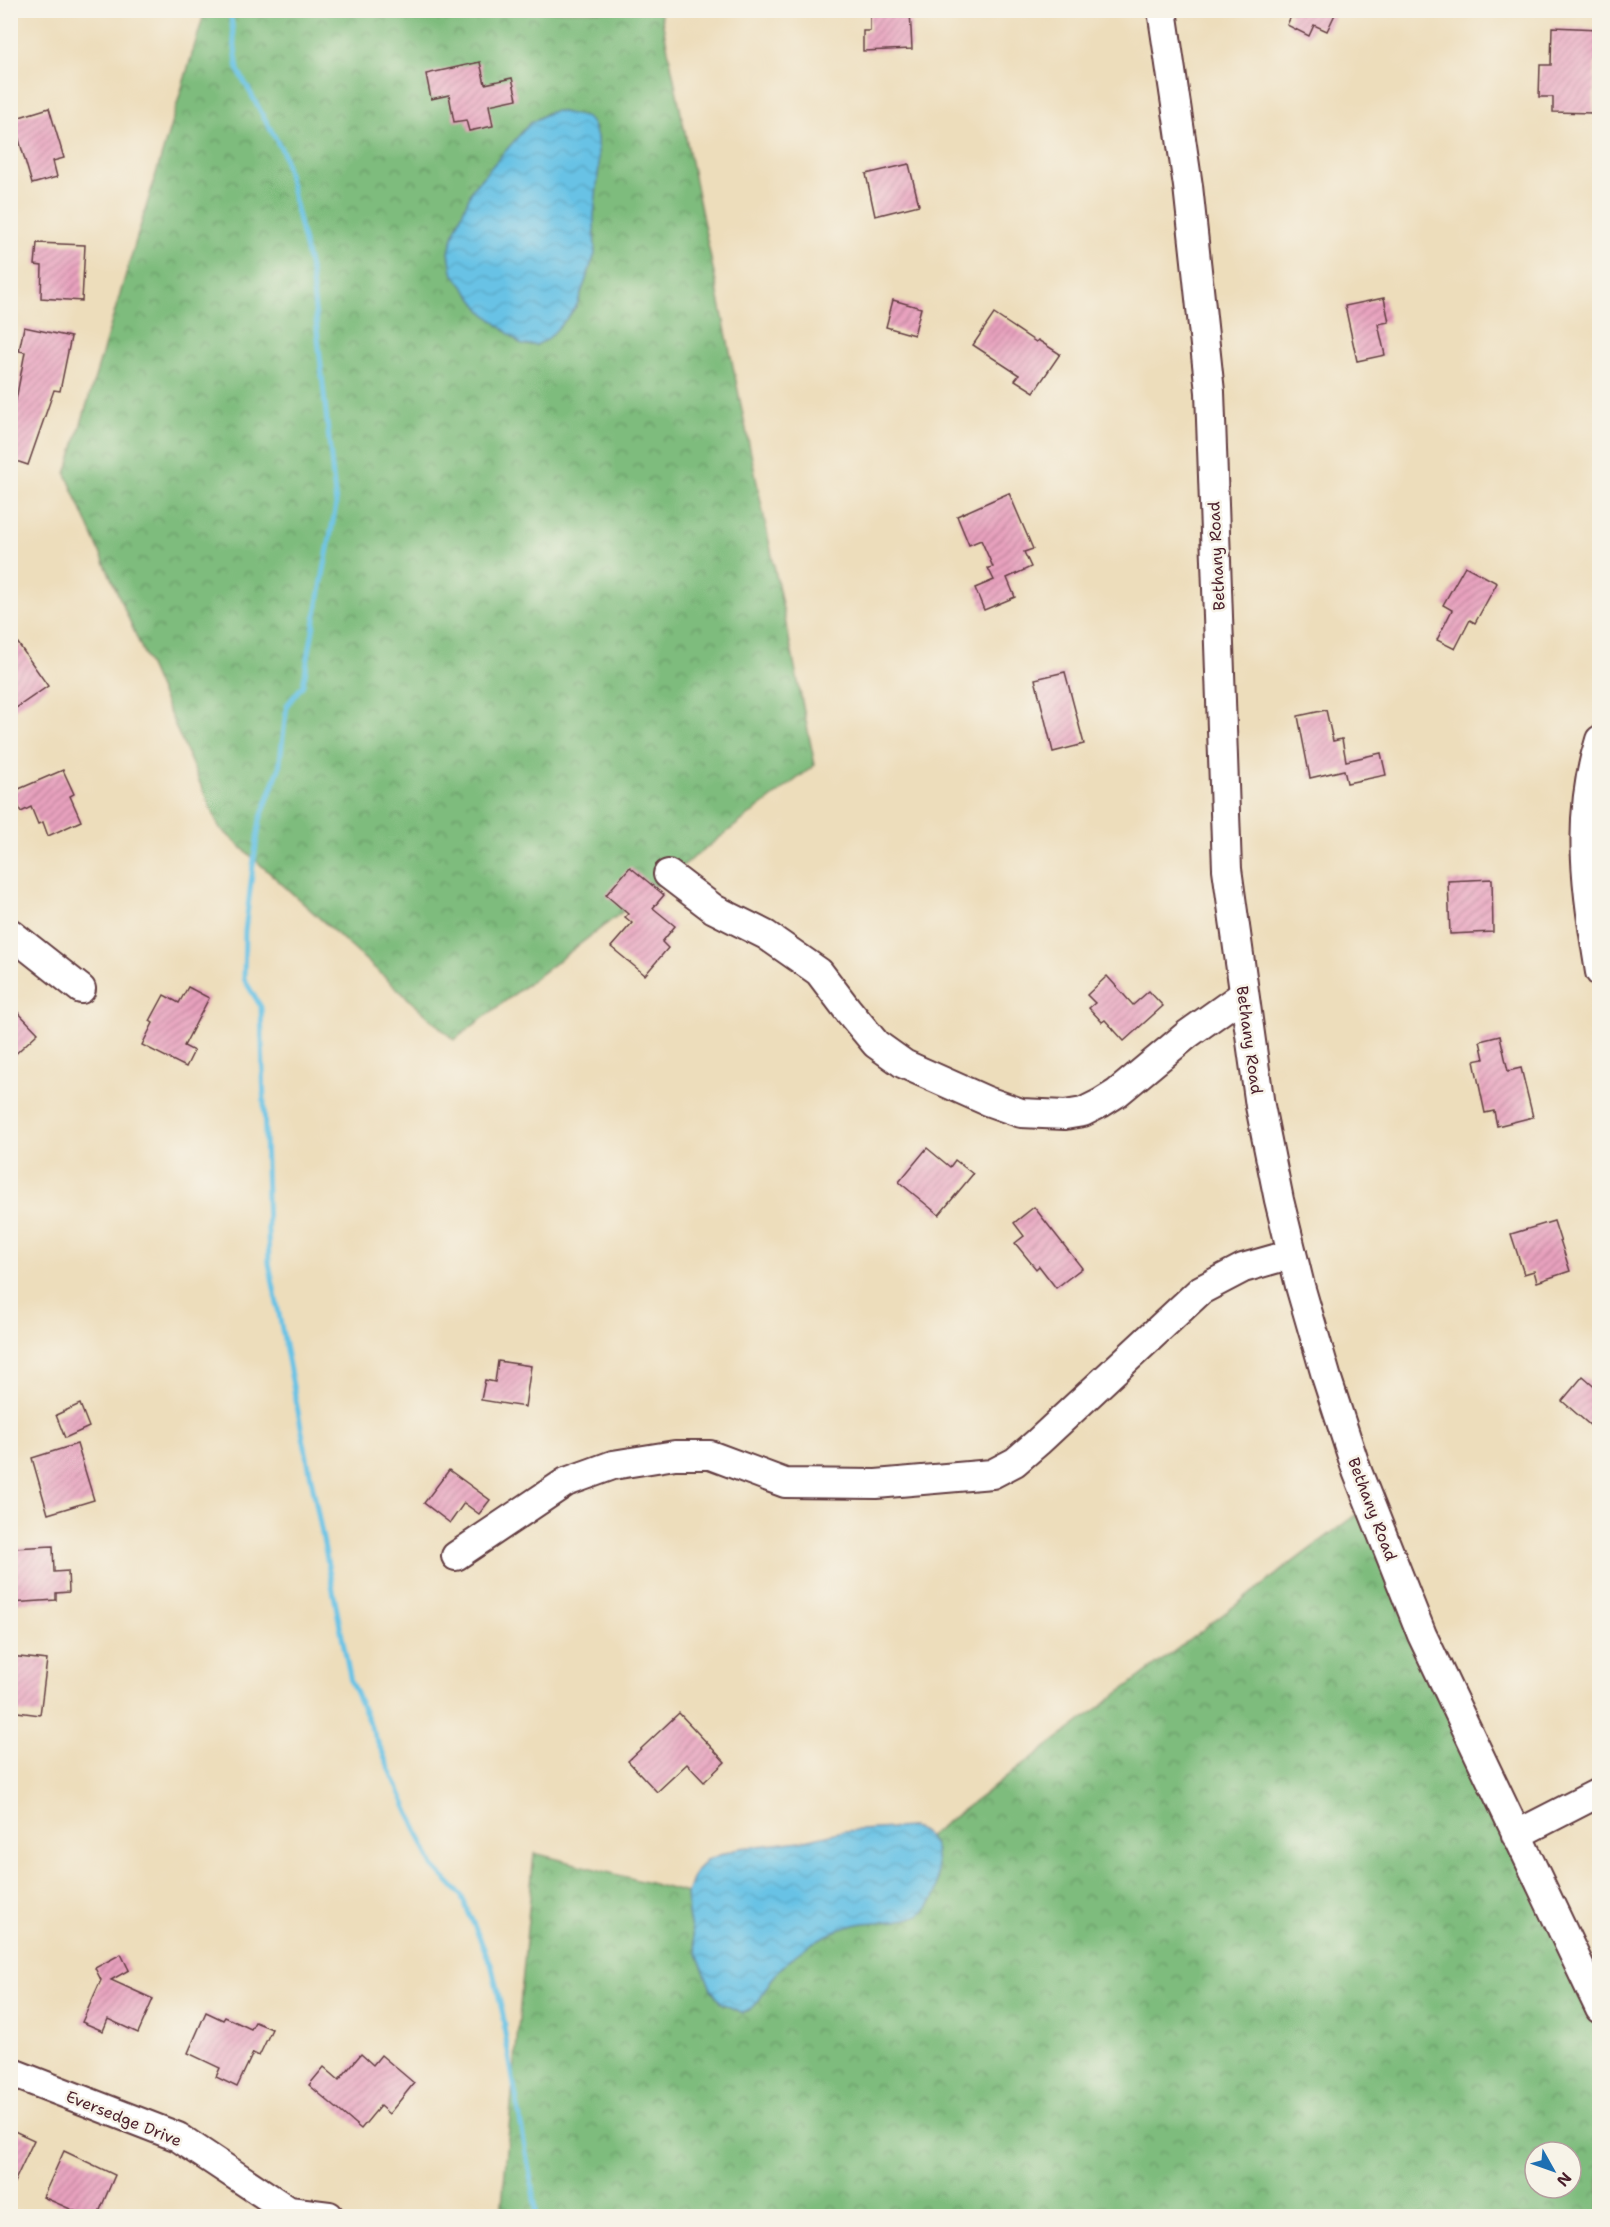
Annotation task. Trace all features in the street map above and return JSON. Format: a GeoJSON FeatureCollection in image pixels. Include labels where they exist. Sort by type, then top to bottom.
{"type":"FeatureCollection","features":[{"type":"Feature","properties":{"kind":"street","name":"Bethany Road"},"geometry":{"type":"LineString","coordinates":[[1162,10],[1188,186],[1210,392],[1227,869],[1260,1106],[1292,1254],[1327,1379],[1362,1482],[1422,1635],[1599,2009]]}},
{"type":"Feature","properties":{"kind":"street"},"geometry":{"type":"LineString","coordinates":[[1599,740],[1594,756],[1586,808],[1584,853],[1587,892],[1599,972]]}},
{"type":"Feature","properties":{"kind":"street"},"geometry":{"type":"LineString","coordinates":[[668,874],[714,909],[765,935],[819,972],[876,1044],[904,1064],[998,1106],[1021,1113],[1065,1115],[1083,1112],[1101,1103],[1117,1093],[1188,1034],[1244,995]]}},
{"type":"Feature","properties":{"kind":"street"},"geometry":{"type":"LineString","coordinates":[[10,933],[81,989]]}},
{"type":"Feature","properties":{"kind":"street"},"geometry":{"type":"LineString","coordinates":[[456,1556],[566,1482],[612,1465],[675,1455],[710,1455],[785,1483],[876,1484],[992,1474],[1015,1462],[1038,1442],[1201,1290],[1242,1268],[1292,1254]]}},
{"type":"Feature","properties":{"kind":"street"},"geometry":{"type":"LineString","coordinates":[[1516,1835],[1599,1792]]}},
{"type":"Feature","properties":{"kind":"street","name":"Eversedge Drive"},"geometry":{"type":"LineString","coordinates":[[10,2073],[178,2137],[289,2211],[329,2217]]}},
{"type":"Feature","properties":{"kind":"green space"},"geometry":{"type":"Polygon","coordinates":[[[205,11],[660,11],[815,765],[454,1040],[219,827],[66,474],[205,11]]]}},
{"type":"Feature","properties":{"kind":"green space"},"geometry":{"type":"Polygon","coordinates":[[[1362,1510],[1599,2018],[1599,2216],[501,2216],[534,1853],[810,1925],[1362,1510]]]}},
{"type":"Feature","properties":{"kind":"water"},"geometry":{"type":"Polygon","coordinates":[[[558,111],[585,117],[592,123],[597,137],[599,167],[594,216],[595,254],[577,305],[569,316],[547,340],[536,345],[522,345],[483,312],[452,272],[449,252],[455,230],[473,188],[529,124],[549,112],[558,111]]]}},
{"type":"Feature","properties":{"kind":"water"},"geometry":{"type":"Polygon","coordinates":[[[911,1827],[928,1837],[935,1850],[937,1890],[927,1909],[910,1919],[853,1925],[815,1942],[784,1965],[757,2003],[743,2013],[721,2003],[711,1989],[696,1951],[688,1915],[687,1893],[694,1874],[706,1860],[740,1848],[801,1841],[844,1831],[911,1827]]]}},
{"type":"Feature","properties":{"kind":"building"},"geometry":{"type":"Polygon","coordinates":[[[870,10],[910,10],[912,49],[863,51],[863,31],[870,31],[870,10]]]}},
{"type":"Feature","properties":{"kind":"building"},"geometry":{"type":"Polygon","coordinates":[[[1285,10],[1337,10],[1327,31],[1314,25],[1309,36],[1287,25],[1292,14],[1285,10]]]}},
{"type":"Feature","properties":{"kind":"building"},"geometry":{"type":"Polygon","coordinates":[[[1552,27],[1599,29],[1599,62],[1595,62],[1593,113],[1553,112],[1553,97],[1539,97],[1540,65],[1551,65],[1552,27]]]}},
{"type":"Feature","properties":{"kind":"building"},"geometry":{"type":"Polygon","coordinates":[[[480,62],[485,84],[512,78],[517,99],[489,105],[493,126],[469,131],[466,120],[454,122],[449,95],[431,99],[426,74],[480,62]]]}},
{"type":"Feature","properties":{"kind":"building"},"geometry":{"type":"Polygon","coordinates":[[[49,108],[64,158],[53,161],[57,177],[32,184],[13,119],[49,108]]]}},
{"type":"Feature","properties":{"kind":"building"},"geometry":{"type":"Polygon","coordinates":[[[909,164],[919,205],[875,216],[866,174],[909,164]]]}},
{"type":"Feature","properties":{"kind":"building"},"geometry":{"type":"Polygon","coordinates":[[[37,243],[85,245],[82,301],[41,298],[42,266],[35,265],[37,243]]]}},
{"type":"Feature","properties":{"kind":"building"},"geometry":{"type":"Polygon","coordinates":[[[1384,298],[1389,322],[1378,324],[1385,355],[1357,361],[1345,306],[1384,298]]]}},
{"type":"Feature","properties":{"kind":"building"},"geometry":{"type":"Polygon","coordinates":[[[893,300],[921,308],[914,335],[886,327],[893,300]]]}},
{"type":"Feature","properties":{"kind":"building"},"geometry":{"type":"Polygon","coordinates":[[[994,314],[1036,342],[1038,340],[1060,354],[1034,392],[1015,380],[1019,375],[973,345],[994,314]]]}},
{"type":"Feature","properties":{"kind":"building"},"geometry":{"type":"Polygon","coordinates":[[[24,327],[71,337],[60,391],[54,390],[28,465],[10,459],[10,399],[16,400],[25,352],[19,351],[24,327]]]}},
{"type":"Feature","properties":{"kind":"building"},"geometry":{"type":"Polygon","coordinates":[[[1009,493],[1033,549],[1024,552],[1031,567],[1007,578],[1015,597],[984,610],[975,588],[994,580],[988,568],[993,567],[981,540],[969,545],[957,516],[1009,493]]]}},
{"type":"Feature","properties":{"kind":"building"},"geometry":{"type":"Polygon","coordinates":[[[1465,566],[1497,583],[1475,623],[1470,620],[1455,649],[1437,640],[1452,610],[1443,605],[1465,566]]]}},
{"type":"Feature","properties":{"kind":"building"},"geometry":{"type":"Polygon","coordinates":[[[10,632],[48,686],[10,712],[10,632]]]}},
{"type":"Feature","properties":{"kind":"building"},"geometry":{"type":"Polygon","coordinates":[[[1065,672],[1084,744],[1053,752],[1035,679],[1065,672]]]}},
{"type":"Feature","properties":{"kind":"building"},"geometry":{"type":"Polygon","coordinates":[[[1326,710],[1333,741],[1342,739],[1346,761],[1381,753],[1386,775],[1347,783],[1344,770],[1310,778],[1298,716],[1326,710]]]}},
{"type":"Feature","properties":{"kind":"building"},"geometry":{"type":"Polygon","coordinates":[[[63,770],[74,794],[70,796],[81,821],[48,836],[43,822],[38,824],[31,807],[21,812],[12,792],[63,770]]]}},
{"type":"Feature","properties":{"kind":"building"},"geometry":{"type":"Polygon","coordinates":[[[630,867],[664,895],[653,908],[675,926],[662,942],[668,948],[645,975],[611,947],[632,923],[625,917],[628,914],[606,895],[630,867]]]}},
{"type":"Feature","properties":{"kind":"building"},"geometry":{"type":"Polygon","coordinates":[[[1492,879],[1493,932],[1450,934],[1448,881],[1492,879]]]}},
{"type":"Feature","properties":{"kind":"building"},"geometry":{"type":"Polygon","coordinates":[[[1107,976],[1133,1005],[1149,991],[1163,1006],[1124,1041],[1105,1020],[1102,1022],[1089,1008],[1095,1003],[1087,995],[1107,976]]]}},
{"type":"Feature","properties":{"kind":"building"},"geometry":{"type":"Polygon","coordinates":[[[188,987],[209,998],[184,1046],[194,1051],[186,1067],[142,1045],[153,1023],[150,1021],[164,995],[179,1003],[188,987]]]}},
{"type":"Feature","properties":{"kind":"building"},"geometry":{"type":"Polygon","coordinates":[[[10,1004],[38,1033],[10,1059],[10,1004]]]}},
{"type":"Feature","properties":{"kind":"building"},"geometry":{"type":"Polygon","coordinates":[[[1500,1036],[1508,1071],[1521,1068],[1533,1117],[1497,1126],[1494,1111],[1485,1113],[1474,1061],[1484,1059],[1480,1041],[1500,1036]]]}},
{"type":"Feature","properties":{"kind":"building"},"geometry":{"type":"Polygon","coordinates":[[[927,1148],[950,1167],[955,1160],[973,1174],[939,1215],[899,1182],[927,1148]]]}},
{"type":"Feature","properties":{"kind":"building"},"geometry":{"type":"Polygon","coordinates":[[[1034,1207],[1082,1268],[1056,1288],[1039,1266],[1036,1269],[1015,1243],[1024,1236],[1014,1223],[1034,1207]]]}},
{"type":"Feature","properties":{"kind":"building"},"geometry":{"type":"Polygon","coordinates":[[[1554,1221],[1570,1271],[1537,1282],[1534,1271],[1524,1274],[1511,1234],[1554,1221]]]}},
{"type":"Feature","properties":{"kind":"building"},"geometry":{"type":"Polygon","coordinates":[[[498,1361],[531,1366],[525,1407],[481,1400],[485,1380],[495,1382],[498,1361]]]}},
{"type":"Feature","properties":{"kind":"building"},"geometry":{"type":"Polygon","coordinates":[[[1583,1376],[1599,1390],[1599,1433],[1562,1401],[1583,1376]]]}},
{"type":"Feature","properties":{"kind":"building"},"geometry":{"type":"Polygon","coordinates":[[[80,1404],[89,1427],[65,1438],[56,1415],[80,1404]]]}},
{"type":"Feature","properties":{"kind":"building"},"geometry":{"type":"Polygon","coordinates":[[[77,1444],[94,1500],[48,1514],[32,1458],[77,1444]]]}},
{"type":"Feature","properties":{"kind":"building"},"geometry":{"type":"Polygon","coordinates":[[[449,1470],[490,1500],[479,1514],[464,1503],[450,1523],[424,1503],[449,1470]]]}},
{"type":"Feature","properties":{"kind":"building"},"geometry":{"type":"Polygon","coordinates":[[[53,1546],[54,1572],[68,1571],[69,1592],[56,1593],[56,1600],[10,1603],[10,1579],[13,1579],[12,1548],[53,1546]]]}},
{"type":"Feature","properties":{"kind":"building"},"geometry":{"type":"Polygon","coordinates":[[[10,1656],[47,1660],[40,1715],[10,1711],[10,1656]]]}},
{"type":"Feature","properties":{"kind":"building"},"geometry":{"type":"Polygon","coordinates":[[[679,1713],[725,1762],[704,1782],[687,1764],[657,1792],[628,1761],[679,1713]]]}},
{"type":"Feature","properties":{"kind":"building"},"geometry":{"type":"Polygon","coordinates":[[[121,1954],[129,1970],[111,1980],[153,1999],[138,2033],[108,2019],[103,2031],[82,2022],[101,1980],[95,1968],[121,1954]]]}},
{"type":"Feature","properties":{"kind":"building"},"geometry":{"type":"Polygon","coordinates":[[[206,2012],[223,2020],[225,2017],[251,2029],[255,2022],[272,2029],[259,2056],[253,2053],[237,2087],[216,2077],[220,2068],[188,2053],[206,2012]]]}},
{"type":"Feature","properties":{"kind":"building"},"geometry":{"type":"Polygon","coordinates":[[[361,2054],[373,2065],[381,2055],[414,2083],[389,2114],[380,2106],[361,2129],[309,2085],[324,2067],[339,2080],[361,2054]]]}},
{"type":"Feature","properties":{"kind":"building"},"geometry":{"type":"Polygon","coordinates":[[[10,2129],[34,2140],[10,2191],[10,2129]]]}},
{"type":"Feature","properties":{"kind":"building"},"geometry":{"type":"Polygon","coordinates":[[[64,2151],[115,2175],[97,2217],[72,2217],[75,2211],[43,2197],[64,2151]]]}},
{"type":"Feature","properties":{"kind":"waterway"},"geometry":{"type":"LineString","coordinates":[[230,10],[238,70],[283,152],[311,273],[336,505],[303,685],[287,705],[279,769],[260,820],[245,931],[244,979],[261,1007],[269,1263],[351,1682],[433,1866],[461,1895],[492,1967],[505,2024],[536,2216]]}}]}
